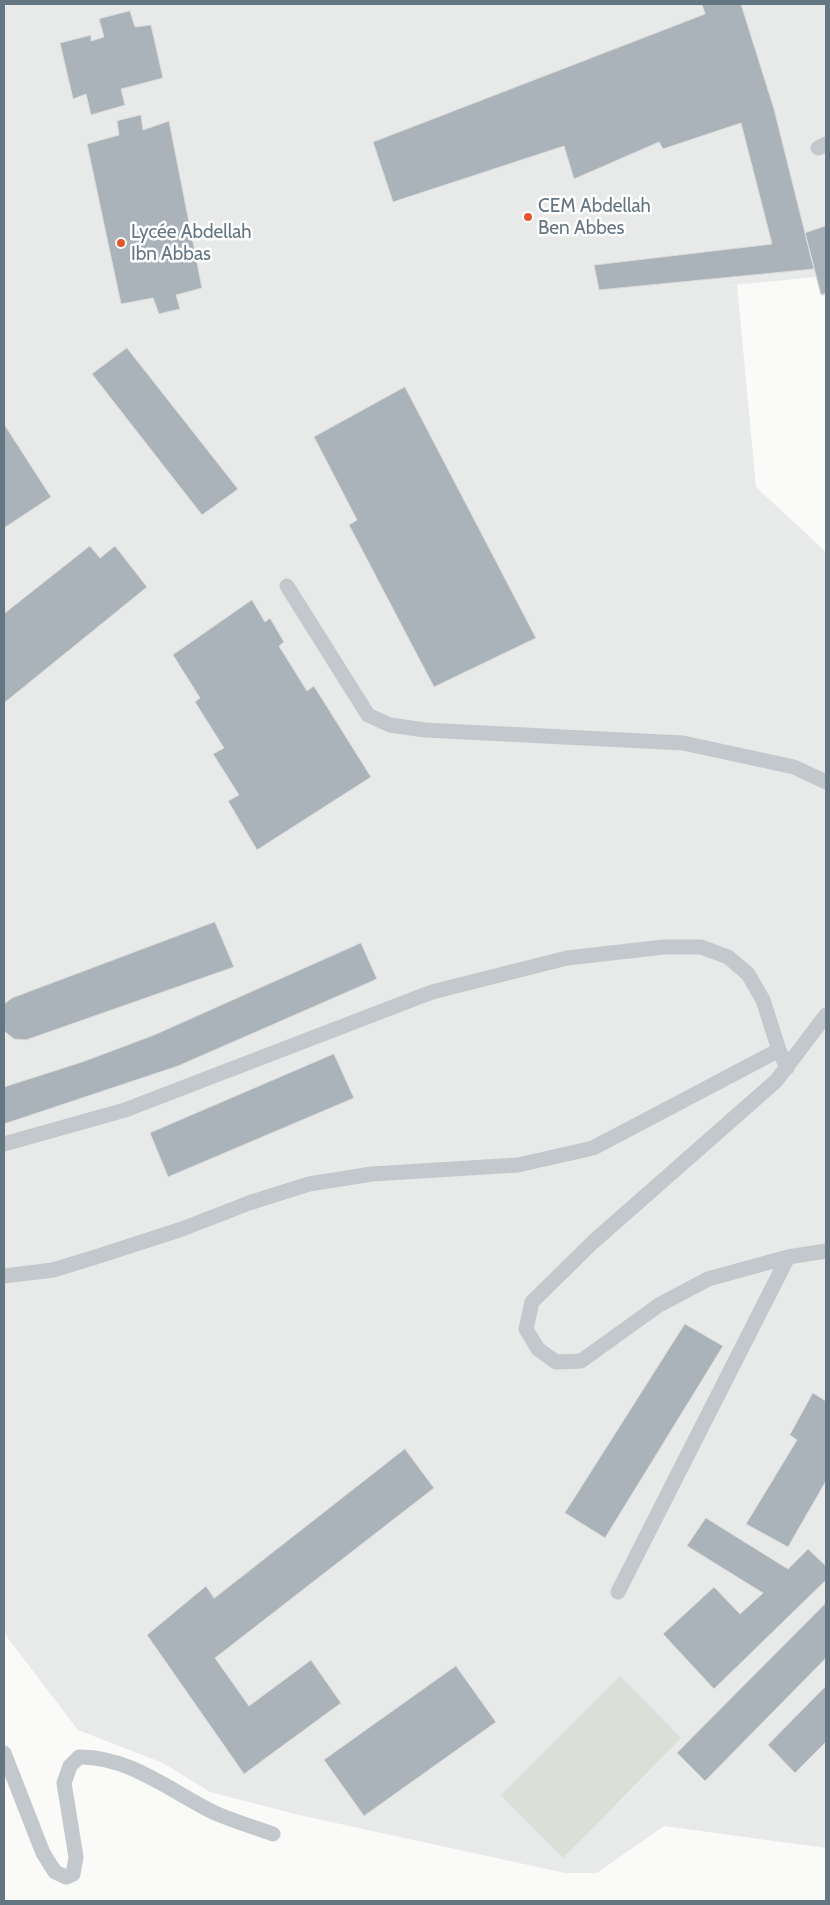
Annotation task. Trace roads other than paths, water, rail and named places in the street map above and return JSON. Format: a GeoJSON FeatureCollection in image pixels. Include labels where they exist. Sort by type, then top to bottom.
{"type":"FeatureCollection","features":[{"type":"Feature","properties":{"kind":"lane"},"geometry":{"type":"LineString","coordinates":[[287,586],[368,715],[390,725],[425,730],[683,744],[794,767],[826,782]]}},
{"type":"Feature","properties":{"kind":"lane"},"geometry":{"type":"LineString","coordinates":[[4,1144],[125,1110],[432,992],[567,958],[664,947],[701,947],[728,956],[748,974],[763,1000],[786,1068]]}},
{"type":"Feature","properties":{"kind":"lane"},"geometry":{"type":"LineString","coordinates":[[826,1015],[776,1081],[594,1242],[532,1302],[526,1329],[538,1349],[556,1362],[581,1361],[659,1305],[708,1279],[788,1257],[826,1251]]}},
{"type":"Feature","properties":{"kind":"lane"},"geometry":{"type":"LineString","coordinates":[[4,1276],[53,1270],[182,1229],[249,1203],[309,1184],[372,1174],[518,1165],[592,1148],[779,1050]]}},
{"type":"Feature","properties":{"kind":"lane"},"geometry":{"type":"LineString","coordinates":[[618,1592],[788,1257]]}},
{"type":"Feature","properties":{"kind":"lane"},"geometry":{"type":"LineString","coordinates":[[4,1753],[43,1853],[56,1872],[66,1877],[74,1874],[76,1857],[64,1783],[70,1766],[79,1757],[95,1757],[134,1770],[217,1813],[273,1834]]}},
{"type":"Feature","properties":{"kind":"place","name":"CEM Abdellah Ben Abbes"},"geometry":{"type":"Point","coordinates":[528,217]}},
{"type":"Feature","properties":{"kind":"place","name":"Lycée Abdellah Ibn Abbas"},"geometry":{"type":"Point","coordinates":[121,243]}}]}
